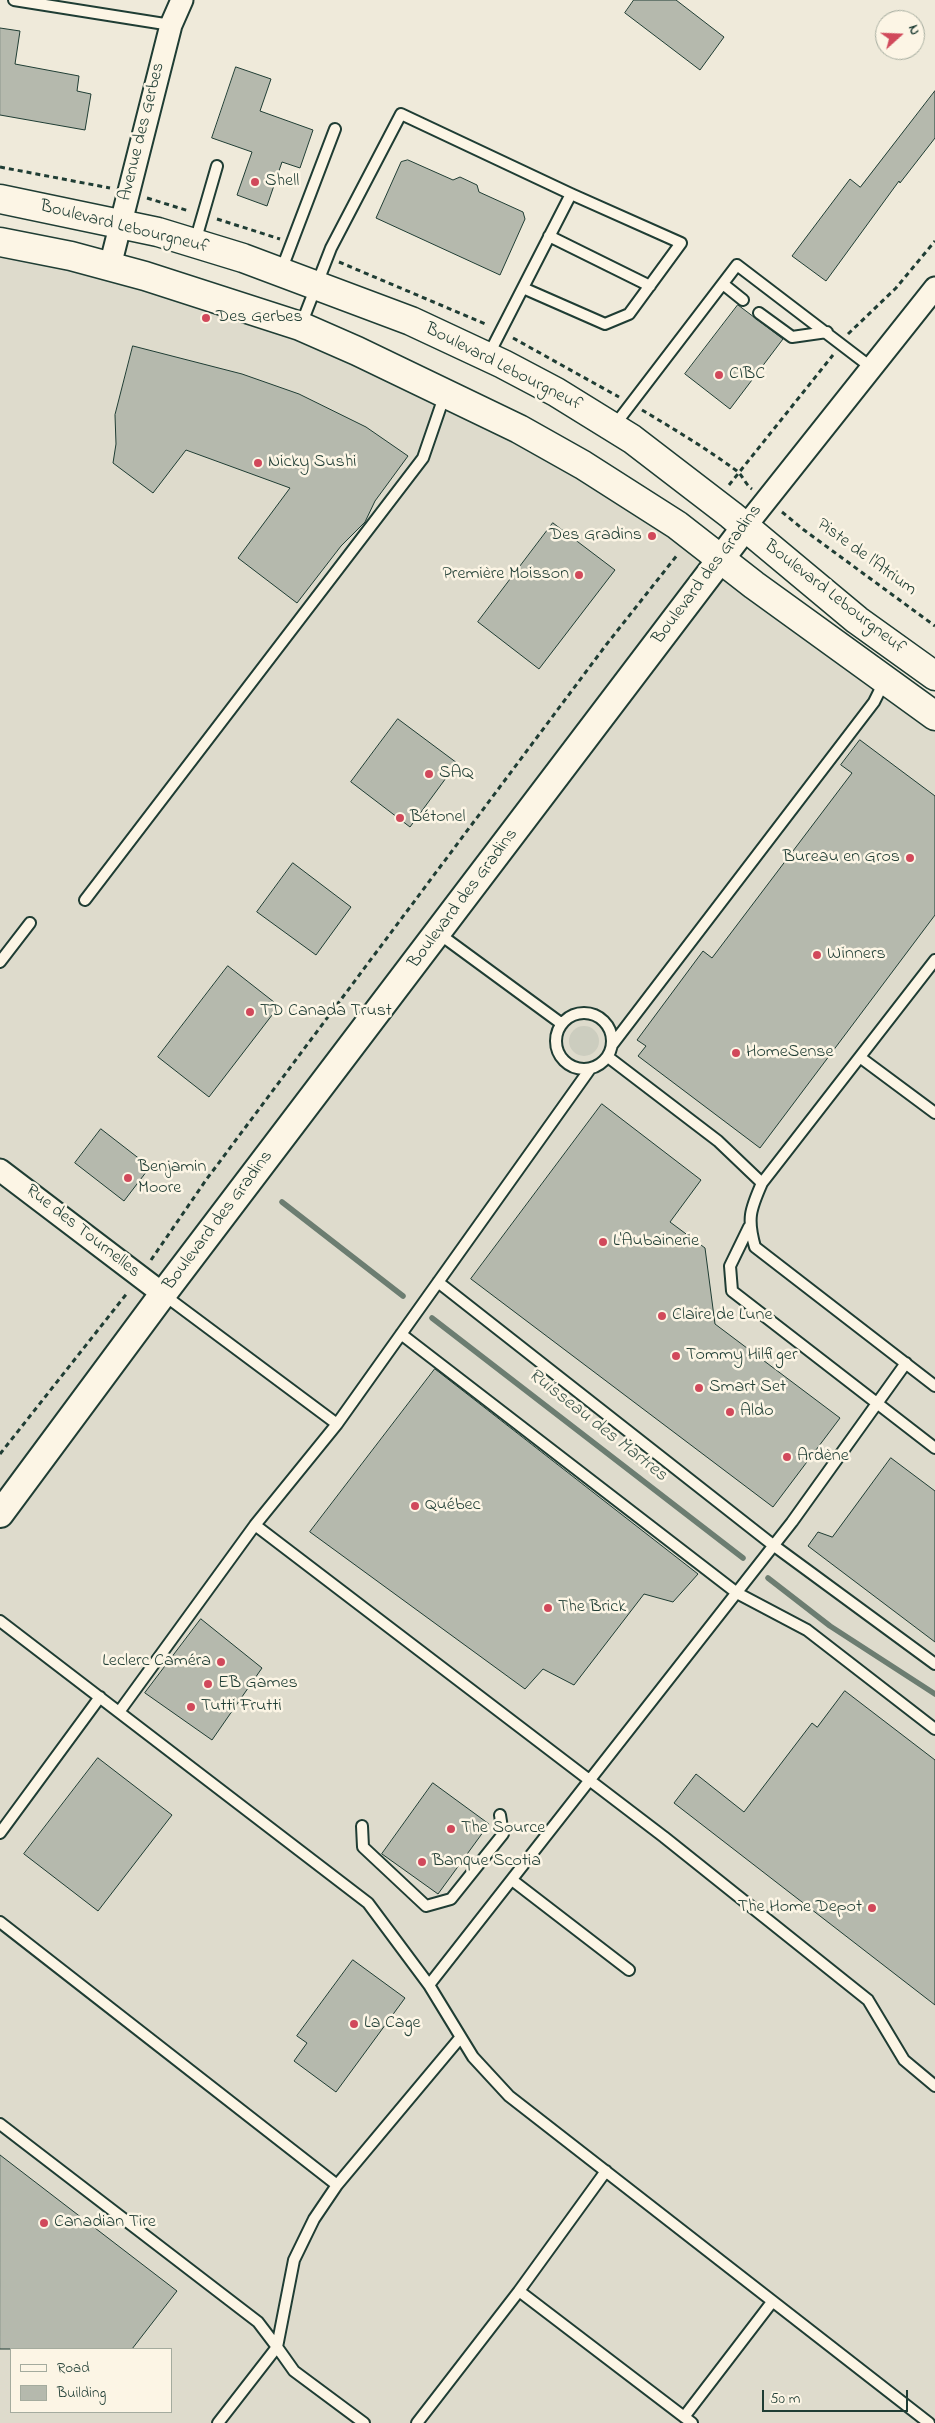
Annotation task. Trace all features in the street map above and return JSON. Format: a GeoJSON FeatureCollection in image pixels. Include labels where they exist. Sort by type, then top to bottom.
{"type":"FeatureCollection","features":[{"type":"Feature","properties":{"kind":"main road","name":"Boulevard Lebourgneuf"},"geometry":{"type":"LineString","coordinates":[[0,199],[120,224],[194,244],[280,271],[411,320],[488,357],[556,392],[613,427],[744,527],[857,620],[935,676]]}},
{"type":"Feature","properties":{"kind":"main road","name":"Boulevard Lebourgneuf"},"geometry":{"type":"LineString","coordinates":[[0,242],[110,266],[210,295],[300,326],[519,429],[583,465],[666,517],[754,585],[935,716]]}},
{"type":"Feature","properties":{"kind":"street","name":"Avenue des Gerbes"},"geometry":{"type":"LineString","coordinates":[[110,266],[171,25],[182,0]]}},
{"type":"Feature","properties":{"kind":"street","name":"Boulevard des Gradins"},"geometry":{"type":"LineString","coordinates":[[0,1514],[163,1294],[744,527],[935,288]]}},
{"type":"Feature","properties":{"kind":"street","name":"Rue des Tournelles"},"geometry":{"type":"LineString","coordinates":[[0,1170],[163,1294]]}},
{"type":"Feature","properties":{"kind":"lane"},"geometry":{"type":"LineString","coordinates":[[14,0],[171,25]]}},
{"type":"Feature","properties":{"kind":"lane"},"geometry":{"type":"LineString","coordinates":[[300,326],[331,248],[401,114],[571,194],[681,243],[629,314],[605,324],[523,288]]}},
{"type":"Feature","properties":{"kind":"lane"},"geometry":{"type":"LineString","coordinates":[[280,271],[335,129]]}},
{"type":"Feature","properties":{"kind":"lane"},"geometry":{"type":"LineString","coordinates":[[194,244],[217,166]]}},
{"type":"Feature","properties":{"kind":"lane"},"geometry":{"type":"LineString","coordinates":[[488,357],[571,194]]}},
{"type":"Feature","properties":{"kind":"lane"},"geometry":{"type":"LineString","coordinates":[[549,236],[650,286]]}},
{"type":"Feature","properties":{"kind":"lane"},"geometry":{"type":"LineString","coordinates":[[613,427],[737,265],[872,368]]}},
{"type":"Feature","properties":{"kind":"lane"},"geometry":{"type":"LineString","coordinates":[[722,284],[743,300]]}},
{"type":"Feature","properties":{"kind":"lane"},"geometry":{"type":"LineString","coordinates":[[759,313],[792,337],[827,332]]}},
{"type":"Feature","properties":{"kind":"lane"},"geometry":{"type":"LineString","coordinates":[[85,900],[423,458],[446,394]]}},
{"type":"Feature","properties":{"kind":"lane"},"geometry":{"type":"LineString","coordinates":[[612,1045],[610,1030],[597,1016],[578,1013],[572,1015],[562,1024],[556,1039],[557,1048],[563,1060],[571,1066],[590,1069],[602,1064],[608,1057],[612,1045],[874,702],[885,680]]}},
{"type":"Feature","properties":{"kind":"lane"},"geometry":{"type":"LineString","coordinates":[[0,962],[30,922]]}},
{"type":"Feature","properties":{"kind":"lane"},"geometry":{"type":"LineString","coordinates":[[438,933],[562,1024]]}},
{"type":"Feature","properties":{"kind":"lane"},"geometry":{"type":"LineString","coordinates":[[935,960],[861,1058],[762,1183],[751,1208],[749,1226],[730,1266],[732,1291],[935,1448]]}},
{"type":"Feature","properties":{"kind":"lane"},"geometry":{"type":"LineString","coordinates":[[608,1057],[718,1141],[762,1183]]}},
{"type":"Feature","properties":{"kind":"lane"},"geometry":{"type":"LineString","coordinates":[[861,1058],[935,1113]]}},
{"type":"Feature","properties":{"kind":"lane"},"geometry":{"type":"LineString","coordinates":[[118,1712],[255,1526],[337,1424],[590,1069]]}},
{"type":"Feature","properties":{"kind":"lane"},"geometry":{"type":"LineString","coordinates":[[749,1226],[755,1248],[935,1386]]}},
{"type":"Feature","properties":{"kind":"lane"},"geometry":{"type":"LineString","coordinates":[[438,1282],[773,1545],[935,1664]]}},
{"type":"Feature","properties":{"kind":"lane"},"geometry":{"type":"LineString","coordinates":[[163,1294],[337,1424]]}},
{"type":"Feature","properties":{"kind":"lane"},"geometry":{"type":"LineString","coordinates":[[401,1334],[737,1593],[807,1630],[935,1729]]}},
{"type":"Feature","properties":{"kind":"lane"},"geometry":{"type":"LineString","coordinates":[[429,1985],[737,1593],[906,1364]]}},
{"type":"Feature","properties":{"kind":"lane"},"geometry":{"type":"LineString","coordinates":[[255,1526],[589,1779],[868,2000],[904,2060],[935,2086]]}},
{"type":"Feature","properties":{"kind":"lane"},"geometry":{"type":"LineString","coordinates":[[0,1621],[368,1903],[429,1985],[460,2038],[474,2057],[509,2096],[929,2423]]}},
{"type":"Feature","properties":{"kind":"lane"},"geometry":{"type":"LineString","coordinates":[[0,1833],[100,1697]]}},
{"type":"Feature","properties":{"kind":"lane"},"geometry":{"type":"LineString","coordinates":[[362,1826],[363,1847],[426,1906],[451,1899],[502,1834],[500,1815]]}},
{"type":"Feature","properties":{"kind":"lane"},"geometry":{"type":"LineString","coordinates":[[512,1880],[629,1970]]}},
{"type":"Feature","properties":{"kind":"lane"},"geometry":{"type":"LineString","coordinates":[[0,1922],[338,2185]]}},
{"type":"Feature","properties":{"kind":"lane"},"geometry":{"type":"LineString","coordinates":[[218,2423],[276,2347],[294,2260],[314,2219],[338,2185],[460,2038]]}},
{"type":"Feature","properties":{"kind":"lane"},"geometry":{"type":"LineString","coordinates":[[0,2124],[258,2322],[294,2371],[364,2423]]}},
{"type":"Feature","properties":{"kind":"lane"},"geometry":{"type":"LineString","coordinates":[[417,2423],[519,2291],[606,2172]]}},
{"type":"Feature","properties":{"kind":"lane"},"geometry":{"type":"LineString","coordinates":[[519,2291],[688,2420],[772,2302]]}},
{"type":"Feature","properties":{"kind":"path"},"geometry":{"type":"LineString","coordinates":[[0,167],[104,186]]}},
{"type":"Feature","properties":{"kind":"path"},"geometry":{"type":"LineString","coordinates":[[728,486],[842,344],[849,332],[896,288],[935,241]]}},
{"type":"Feature","properties":{"kind":"path","name":"Piste de l'Atrium"},"geometry":{"type":"LineString","coordinates":[[782,512],[935,626]]}},
{"type":"Feature","properties":{"kind":"path"},"geometry":{"type":"LineString","coordinates":[[0,1454],[140,1278],[206,1180],[606,645],[675,558]]}},
{"type":"Feature","properties":{"kind":"shaded area"},"geometry":{"type":"Polygon","coordinates":[[[0,242],[110,266],[494,415],[935,716],[935,2423],[0,2423],[0,242]]]}},
{"type":"Feature","properties":{"kind":"shaded area"},"geometry":{"type":"Polygon","coordinates":[[[584,1026],[595,1030],[599,1041],[595,1052],[584,1056],[573,1052],[569,1041],[573,1030],[584,1026]]]}},
{"type":"Feature","properties":{"kind":"building"},"geometry":{"type":"Polygon","coordinates":[[[634,0],[676,0],[724,37],[700,70],[625,13],[634,0]]]}},
{"type":"Feature","properties":{"kind":"building"},"geometry":{"type":"Polygon","coordinates":[[[0,28],[20,31],[15,64],[79,76],[77,91],[91,94],[85,130],[0,115],[0,28]]]}},
{"type":"Feature","properties":{"kind":"building"},"geometry":{"type":"Polygon","coordinates":[[[236,67],[271,79],[260,111],[313,130],[300,168],[282,162],[267,206],[237,195],[252,152],[212,138],[236,67]]]}},
{"type":"Feature","properties":{"kind":"building"},"geometry":{"type":"Polygon","coordinates":[[[935,91],[935,138],[900,183],[899,181],[826,281],[792,256],[850,179],[860,187],[935,91]]]}},
{"type":"Feature","properties":{"kind":"building"},"geometry":{"type":"Polygon","coordinates":[[[408,160],[453,180],[460,177],[477,185],[479,192],[523,212],[525,219],[500,275],[376,218],[401,162],[408,160]]]}},
{"type":"Feature","properties":{"kind":"building"},"geometry":{"type":"Polygon","coordinates":[[[738,305],[783,339],[730,409],[685,374],[738,305]]]}},
{"type":"Feature","properties":{"kind":"building"},"geometry":{"type":"Polygon","coordinates":[[[133,346],[242,374],[299,394],[366,427],[408,456],[375,501],[365,522],[341,546],[297,603],[238,558],[290,488],[186,450],[153,493],[113,463],[116,444],[115,415],[133,346]]]}},
{"type":"Feature","properties":{"kind":"building"},"geometry":{"type":"Polygon","coordinates":[[[553,523],[615,570],[539,669],[478,622],[553,523]]]}},
{"type":"Feature","properties":{"kind":"building"},"geometry":{"type":"Polygon","coordinates":[[[398,719],[457,763],[410,827],[351,782],[398,719]]]}},
{"type":"Feature","properties":{"kind":"building"},"geometry":{"type":"Polygon","coordinates":[[[860,740],[935,796],[935,915],[760,1148],[638,1056],[646,1046],[637,1040],[703,951],[712,958],[852,773],[841,765],[860,740]]]}},
{"type":"Feature","properties":{"kind":"building"},"geometry":{"type":"Polygon","coordinates":[[[293,863],[351,907],[316,955],[257,912],[293,863]]]}},
{"type":"Feature","properties":{"kind":"building"},"geometry":{"type":"Polygon","coordinates":[[[228,966],[279,1006],[209,1097],[158,1057],[228,966]]]}},
{"type":"Feature","properties":{"kind":"building"},"geometry":{"type":"Polygon","coordinates":[[[602,1104],[701,1180],[670,1222],[705,1248],[715,1324],[840,1418],[773,1507],[471,1279],[602,1104]]]}},
{"type":"Feature","properties":{"kind":"building"},"geometry":{"type":"Polygon","coordinates":[[[101,1129],[150,1167],[124,1201],[75,1163],[101,1129]]]}},
{"type":"Feature","properties":{"kind":"building"},"geometry":{"type":"Polygon","coordinates":[[[435,1369],[698,1574],[673,1602],[644,1594],[574,1685],[543,1669],[525,1689],[310,1532],[435,1369]]]}},
{"type":"Feature","properties":{"kind":"building"},"geometry":{"type":"Polygon","coordinates":[[[891,1458],[935,1491],[935,1642],[808,1546],[818,1532],[832,1537],[891,1458]]]}},
{"type":"Feature","properties":{"kind":"building"},"geometry":{"type":"Polygon","coordinates":[[[201,1619],[262,1668],[212,1740],[145,1693],[201,1619]]]}},
{"type":"Feature","properties":{"kind":"building","name":"The Home Depot"},"geometry":{"type":"Polygon","coordinates":[[[845,1691],[935,1760],[935,2005],[674,1803],[696,1774],[744,1812],[812,1723],[817,1727],[845,1691]]]}},
{"type":"Feature","properties":{"kind":"building"},"geometry":{"type":"Polygon","coordinates":[[[98,1758],[172,1815],[98,1911],[24,1854],[98,1758]]]}},
{"type":"Feature","properties":{"kind":"building"},"geometry":{"type":"Polygon","coordinates":[[[433,1783],[489,1824],[438,1894],[382,1854],[433,1783]]]}},
{"type":"Feature","properties":{"kind":"building"},"geometry":{"type":"Polygon","coordinates":[[[353,1960],[405,1998],[336,2092],[294,2061],[307,2043],[297,2036],[353,1960]]]}},
{"type":"Feature","properties":{"kind":"building","name":"Canadian Tire"},"geometry":{"type":"Polygon","coordinates":[[[0,2155],[177,2291],[133,2348],[0,2349],[0,2155]]]}},
{"type":"Feature","properties":{"kind":"waterway","name":"Ruisseau des Martres"},"geometry":{"type":"LineString","coordinates":[[282,1202],[403,1296]]}},
{"type":"Feature","properties":{"kind":"waterway","name":"Ruisseau des Martres"},"geometry":{"type":"LineString","coordinates":[[432,1318],[743,1558]]}},
{"type":"Feature","properties":{"kind":"waterway","name":"Ruisseau des Martres"},"geometry":{"type":"LineString","coordinates":[[768,1578],[830,1626],[935,1694]]}},
{"type":"Feature","properties":{"kind":"place","name":"Shell"},"geometry":{"type":"Point","coordinates":[255,182]}},
{"type":"Feature","properties":{"kind":"place","name":"Des Gerbes"},"geometry":{"type":"Point","coordinates":[206,318]}},
{"type":"Feature","properties":{"kind":"place","name":"CIBC"},"geometry":{"type":"Point","coordinates":[719,375]}},
{"type":"Feature","properties":{"kind":"place","name":"Nicky Sushi"},"geometry":{"type":"Point","coordinates":[258,463]}},
{"type":"Feature","properties":{"kind":"place","name":"Des Gradins"},"geometry":{"type":"Point","coordinates":[652,536]}},
{"type":"Feature","properties":{"kind":"place","name":"Première Moisson"},"geometry":{"type":"Point","coordinates":[579,575]}},
{"type":"Feature","properties":{"kind":"place","name":"SAQ"},"geometry":{"type":"Point","coordinates":[429,774]}},
{"type":"Feature","properties":{"kind":"place","name":"Bétonel"},"geometry":{"type":"Point","coordinates":[400,818]}},
{"type":"Feature","properties":{"kind":"place","name":"Bureau en Gros"},"geometry":{"type":"Point","coordinates":[910,858]}},
{"type":"Feature","properties":{"kind":"place","name":"Winners"},"geometry":{"type":"Point","coordinates":[817,955]}},
{"type":"Feature","properties":{"kind":"place","name":"TD Canada Trust"},"geometry":{"type":"Point","coordinates":[250,1012]}},
{"type":"Feature","properties":{"kind":"place","name":"HomeSense"},"geometry":{"type":"Point","coordinates":[736,1053]}},
{"type":"Feature","properties":{"kind":"place","name":"Benjamin Moore"},"geometry":{"type":"Point","coordinates":[128,1178]}},
{"type":"Feature","properties":{"kind":"place","name":"L'Aubainerie"},"geometry":{"type":"Point","coordinates":[603,1242]}},
{"type":"Feature","properties":{"kind":"place","name":"Claire de Lune"},"geometry":{"type":"Point","coordinates":[662,1316]}},
{"type":"Feature","properties":{"kind":"place","name":"Tommy Hilfiger"},"geometry":{"type":"Point","coordinates":[676,1356]}},
{"type":"Feature","properties":{"kind":"place","name":"Smart Set"},"geometry":{"type":"Point","coordinates":[699,1388]}},
{"type":"Feature","properties":{"kind":"place","name":"Aldo"},"geometry":{"type":"Point","coordinates":[730,1412]}},
{"type":"Feature","properties":{"kind":"place","name":"Ardène"},"geometry":{"type":"Point","coordinates":[787,1457]}},
{"type":"Feature","properties":{"kind":"place","name":"Québec"},"geometry":{"type":"Point","coordinates":[415,1506]}},
{"type":"Feature","properties":{"kind":"place","name":"The Brick"},"geometry":{"type":"Point","coordinates":[548,1608]}},
{"type":"Feature","properties":{"kind":"place","name":"Leclerc Caméra"},"geometry":{"type":"Point","coordinates":[221,1662]}},
{"type":"Feature","properties":{"kind":"place","name":"EB Games"},"geometry":{"type":"Point","coordinates":[208,1684]}},
{"type":"Feature","properties":{"kind":"place","name":"Tutti Frutti"},"geometry":{"type":"Point","coordinates":[191,1707]}},
{"type":"Feature","properties":{"kind":"place","name":"The Source"},"geometry":{"type":"Point","coordinates":[451,1829]}},
{"type":"Feature","properties":{"kind":"place","name":"Banque Scotia"},"geometry":{"type":"Point","coordinates":[422,1862]}},
{"type":"Feature","properties":{"kind":"place","name":"The Home Depot"},"geometry":{"type":"Point","coordinates":[872,1908]}},
{"type":"Feature","properties":{"kind":"place","name":"La Cage"},"geometry":{"type":"Point","coordinates":[354,2024]}},
{"type":"Feature","properties":{"kind":"place","name":"Canadian Tire"},"geometry":{"type":"Point","coordinates":[44,2223]}}]}
